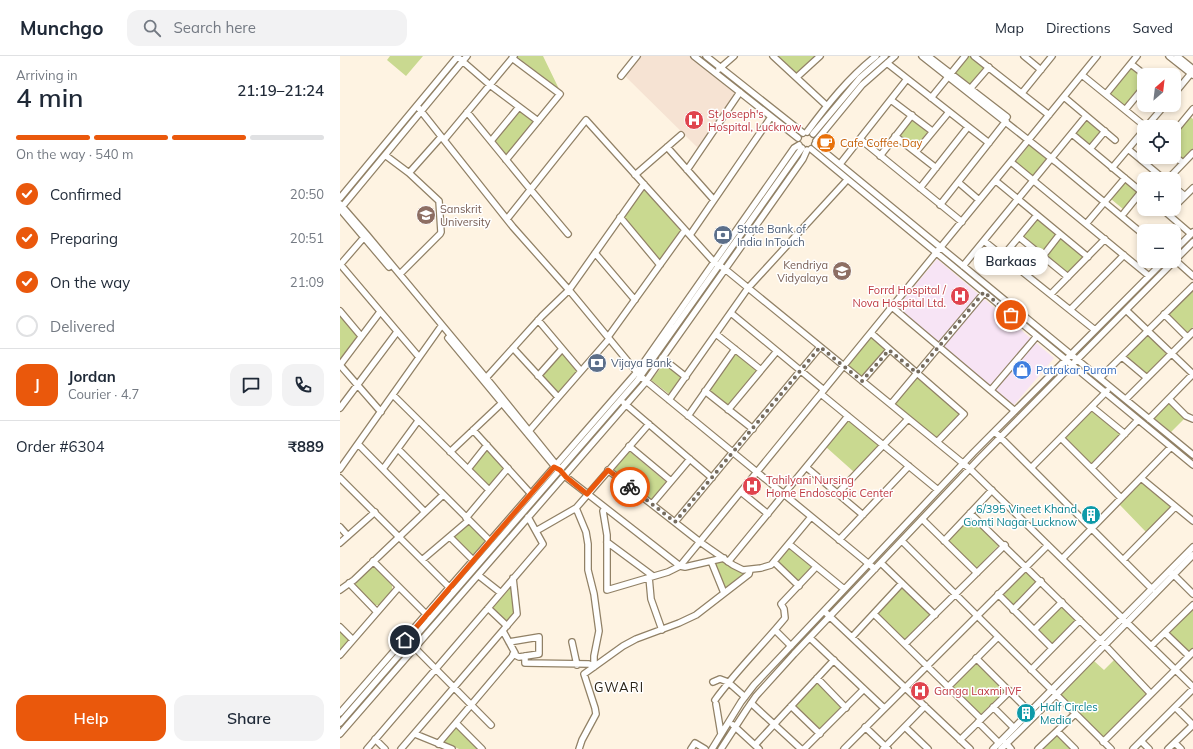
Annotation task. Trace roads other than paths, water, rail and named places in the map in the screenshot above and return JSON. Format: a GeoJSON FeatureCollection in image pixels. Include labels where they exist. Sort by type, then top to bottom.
{"type":"FeatureCollection","features":[{"type":"Feature","properties":{"kind":"street"},"geometry":{"type":"LineString","coordinates":[[340,198],[458,56],[490,85],[538,121]]}},
{"type":"Feature","properties":{"kind":"street"},"geometry":{"type":"LineString","coordinates":[[468,56],[341,207],[400,274],[441,327],[486,378],[503,402],[529,431],[555,466]]}},
{"type":"Feature","properties":{"kind":"street"},"geometry":{"type":"LineString","coordinates":[[621,76],[637,56]]}},
{"type":"Feature","properties":{"kind":"street"},"geometry":{"type":"LineString","coordinates":[[694,56],[798,138],[805,148],[847,180],[1193,465]]}},
{"type":"Feature","properties":{"kind":"street"},"geometry":{"type":"LineString","coordinates":[[706,56],[808,133],[816,143],[840,164],[1193,455]]}},
{"type":"Feature","properties":{"kind":"street"},"geometry":{"type":"LineString","coordinates":[[716,73],[734,56]]}},
{"type":"Feature","properties":{"kind":"street"},"geometry":{"type":"LineString","coordinates":[[773,56],[827,106]]}},
{"type":"Feature","properties":{"kind":"street"},"geometry":{"type":"LineString","coordinates":[[797,77],[820,56]]}},
{"type":"Feature","properties":{"kind":"street"},"geometry":{"type":"LineString","coordinates":[[808,133],[827,106],[861,68],[876,56]]}},
{"type":"Feature","properties":{"kind":"street"},"geometry":{"type":"LineString","coordinates":[[798,138],[808,133],[860,78],[885,56]]}},
{"type":"Feature","properties":{"kind":"street"},"geometry":{"type":"LineString","coordinates":[[340,723],[562,473],[646,381],[794,148],[805,148],[816,143],[862,86],[895,56]]}},
{"type":"Feature","properties":{"kind":"street"},"geometry":{"type":"LineString","coordinates":[[922,56],[970,89],[1030,139]]}},
{"type":"Feature","properties":{"kind":"street"},"geometry":{"type":"LineString","coordinates":[[928,56],[949,75],[1053,157],[1137,228]]}},
{"type":"Feature","properties":{"kind":"street"},"geometry":{"type":"LineString","coordinates":[[931,98],[965,56]]}},
{"type":"Feature","properties":{"kind":"street"},"geometry":{"type":"LineString","coordinates":[[974,56],[1049,115]]}},
{"type":"Feature","properties":{"kind":"street"},"geometry":{"type":"LineString","coordinates":[[1024,56],[1041,70]]}},
{"type":"Feature","properties":{"kind":"street"},"geometry":{"type":"LineString","coordinates":[[1022,93],[1052,56]]}},
{"type":"Feature","properties":{"kind":"street"},"geometry":{"type":"LineString","coordinates":[[605,508],[603,511],[607,542],[607,590],[668,572],[680,566],[1097,56]]}},
{"type":"Feature","properties":{"kind":"street"},"geometry":{"type":"LineString","coordinates":[[1106,94],[1137,56]]}},
{"type":"Feature","properties":{"kind":"street"},"geometry":{"type":"LineString","coordinates":[[1169,56],[1192,72]]}},
{"type":"Feature","properties":{"kind":"street"},"geometry":{"type":"LineString","coordinates":[[1177,56],[1192,72]]}},
{"type":"Feature","properties":{"kind":"street"},"geometry":{"type":"LineString","coordinates":[[409,173],[468,112],[513,57],[560,94],[506,160]]}},
{"type":"Feature","properties":{"kind":"street"},"geometry":{"type":"LineString","coordinates":[[887,63],[988,143]]}},
{"type":"Feature","properties":{"kind":"street"},"geometry":{"type":"LineString","coordinates":[[1131,64],[1137,69]]}},
{"type":"Feature","properties":{"kind":"street"},"geometry":{"type":"LineString","coordinates":[[970,89],[989,67]]}},
{"type":"Feature","properties":{"kind":"street"},"geometry":{"type":"LineString","coordinates":[[1181,85],[1192,72]]}},
{"type":"Feature","properties":{"kind":"street"},"geometry":{"type":"LineString","coordinates":[[1082,75],[1137,121]]}},
{"type":"Feature","properties":{"kind":"street"},"geometry":{"type":"LineString","coordinates":[[840,164],[907,79]]}},
{"type":"Feature","properties":{"kind":"street"},"geometry":{"type":"LineString","coordinates":[[687,170],[740,92]]}},
{"type":"Feature","properties":{"kind":"street"},"geometry":{"type":"LineString","coordinates":[[1125,110],[1137,95]]}},
{"type":"Feature","properties":{"kind":"street"},"geometry":{"type":"LineString","coordinates":[[1064,97],[1115,140]]}},
{"type":"Feature","properties":{"kind":"street"},"geometry":{"type":"LineString","coordinates":[[891,100],[932,131]]}},
{"type":"Feature","properties":{"kind":"street"},"geometry":{"type":"LineString","coordinates":[[417,106],[506,219],[569,290],[639,374],[875,569]]}},
{"type":"Feature","properties":{"kind":"street"},"geometry":{"type":"LineString","coordinates":[[491,141],[519,107]]}},
{"type":"Feature","properties":{"kind":"street"},"geometry":{"type":"LineString","coordinates":[[468,112],[568,234]]}},
{"type":"Feature","properties":{"kind":"street"},"geometry":{"type":"LineString","coordinates":[[916,152],[949,112]]}},
{"type":"Feature","properties":{"kind":"street"},"geometry":{"type":"LineString","coordinates":[[1152,120],[1159,112]]}},
{"type":"Feature","properties":{"kind":"street"},"geometry":{"type":"LineString","coordinates":[[1181,124],[1192,112]]}},
{"type":"Feature","properties":{"kind":"street"},"geometry":{"type":"LineString","coordinates":[[880,156],[912,115]]}},
{"type":"Feature","properties":{"kind":"street"},"geometry":{"type":"LineString","coordinates":[[690,235],[771,116]]}},
{"type":"Feature","properties":{"kind":"street"},"geometry":{"type":"LineString","coordinates":[[964,266],[1086,116]]}},
{"type":"Feature","properties":{"kind":"street"},"geometry":{"type":"LineString","coordinates":[[506,219],[586,120],[719,266],[970,469],[1193,688],[1133,749]]}},
{"type":"Feature","properties":{"kind":"street"},"geometry":{"type":"LineString","coordinates":[[940,205],[1006,121]]}},
{"type":"Feature","properties":{"kind":"street"},"geometry":{"type":"LineString","coordinates":[[920,188],[968,127]]}},
{"type":"Feature","properties":{"kind":"street"},"geometry":{"type":"LineString","coordinates":[[1090,149],[1105,131]]}},
{"type":"Feature","properties":{"kind":"street"},"geometry":{"type":"LineString","coordinates":[[1072,134],[1137,188]]}},
{"type":"Feature","properties":{"kind":"street"},"geometry":{"type":"LineString","coordinates":[[635,175],[681,135]]}},
{"type":"Feature","properties":{"kind":"street"},"geometry":{"type":"LineString","coordinates":[[896,136],[936,168]]}},
{"type":"Feature","properties":{"kind":"street"},"geometry":{"type":"LineString","coordinates":[[1112,168],[1137,138]]}},
{"type":"Feature","properties":{"kind":"street"},"geometry":{"type":"LineString","coordinates":[[860,139],[962,222]]}},
{"type":"Feature","properties":{"kind":"street"},"geometry":{"type":"LineString","coordinates":[[667,147],[714,200]]}},
{"type":"Feature","properties":{"kind":"street"},"geometry":{"type":"LineString","coordinates":[[340,734],[528,517],[621,400],[719,266],[803,159],[805,148]]}},
{"type":"Feature","properties":{"kind":"street"},"geometry":{"type":"LineString","coordinates":[[1128,149],[1156,172]]}},
{"type":"Feature","properties":{"kind":"street"},"geometry":{"type":"LineString","coordinates":[[1175,172],[1193,153]]}},
{"type":"Feature","properties":{"kind":"street"},"geometry":{"type":"LineString","coordinates":[[385,156],[409,173],[439,201],[441,232],[400,274]]}},
{"type":"Feature","properties":{"kind":"street"},"geometry":{"type":"LineString","coordinates":[[1011,162],[1149,276]]}},
{"type":"Feature","properties":{"kind":"street"},"geometry":{"type":"LineString","coordinates":[[1086,224],[1125,178]]}},
{"type":"Feature","properties":{"kind":"street"},"geometry":{"type":"LineString","coordinates":[[669,400],[748,288],[847,180]]}},
{"type":"Feature","properties":{"kind":"street"},"geometry":{"type":"LineString","coordinates":[[996,181],[1088,257]]}},
{"type":"Feature","properties":{"kind":"street"},"geometry":{"type":"LineString","coordinates":[[958,182],[979,200]]}},
{"type":"Feature","properties":{"kind":"street"},"geometry":{"type":"LineString","coordinates":[[486,378],[538,320],[569,290],[644,184]]}},
{"type":"Feature","properties":{"kind":"street"},"geometry":{"type":"LineString","coordinates":[[1181,200],[1193,188]]}},
{"type":"Feature","properties":{"kind":"street"},"geometry":{"type":"LineString","coordinates":[[1181,193],[1185,196]]}},
{"type":"Feature","properties":{"kind":"street"},"geometry":{"type":"LineString","coordinates":[[1124,213],[1137,199]]}},
{"type":"Feature","properties":{"kind":"street"},"geometry":{"type":"LineString","coordinates":[[1106,201],[1137,224]]}},
{"type":"Feature","properties":{"kind":"street"},"geometry":{"type":"LineString","coordinates":[[1003,256],[1037,215]]}},
{"type":"Feature","properties":{"kind":"street"},"geometry":{"type":"LineString","coordinates":[[1171,216],[1192,233],[1181,244]]}},
{"type":"Feature","properties":{"kind":"street"},"geometry":{"type":"LineString","coordinates":[[620,217],[660,265]]}},
{"type":"Feature","properties":{"kind":"street"},"geometry":{"type":"LineString","coordinates":[[529,431],[609,338],[685,230]]}},
{"type":"Feature","properties":{"kind":"street"},"geometry":{"type":"LineString","coordinates":[[1043,256],[1060,234]]}},
{"type":"Feature","properties":{"kind":"street"},"geometry":{"type":"LineString","coordinates":[[366,236],[340,265],[419,358]]}},
{"type":"Feature","properties":{"kind":"street"},"geometry":{"type":"LineString","coordinates":[[366,236],[555,466],[587,494],[680,566],[685,567],[711,561],[726,560],[768,514],[848,416]]}},
{"type":"Feature","properties":{"kind":"street"},"geometry":{"type":"LineString","coordinates":[[1019,237],[1068,277]]}},
{"type":"Feature","properties":{"kind":"street"},"geometry":{"type":"LineString","coordinates":[[1050,294],[1105,239]]}},
{"type":"Feature","properties":{"kind":"street"},"geometry":{"type":"LineString","coordinates":[[984,240],[1095,330]]}},
{"type":"Feature","properties":{"kind":"street"},"geometry":{"type":"LineString","coordinates":[[1181,253],[1193,242]]}},
{"type":"Feature","properties":{"kind":"street"},"geometry":{"type":"LineString","coordinates":[[595,253],[635,300]]}},
{"type":"Feature","properties":{"kind":"street"},"geometry":{"type":"LineString","coordinates":[[1070,310],[1124,255]]}},
{"type":"Feature","properties":{"kind":"street"},"geometry":{"type":"LineString","coordinates":[[1181,264],[1193,276]]}},
{"type":"Feature","properties":{"kind":"street"},"geometry":{"type":"LineString","coordinates":[[712,749],[728,721],[754,685],[963,464],[1157,268]]}},
{"type":"Feature","properties":{"kind":"street"},"geometry":{"type":"LineString","coordinates":[[721,749],[751,703],[830,616],[970,469],[1078,360],[1166,268]]}},
{"type":"Feature","properties":{"kind":"street"},"geometry":{"type":"LineString","coordinates":[[1100,378],[1193,286]]}},
{"type":"Feature","properties":{"kind":"street"},"geometry":{"type":"LineString","coordinates":[[891,404],[984,292]]}},
{"type":"Feature","properties":{"kind":"street"},"geometry":{"type":"LineString","coordinates":[[892,307],[1015,411]]}},
{"type":"Feature","properties":{"kind":"street"},"geometry":{"type":"LineString","coordinates":[[1126,310],[1193,374],[1149,419]]}},
{"type":"Feature","properties":{"kind":"street"},"geometry":{"type":"LineString","coordinates":[[340,311],[361,336]]}},
{"type":"Feature","properties":{"kind":"street"},"geometry":{"type":"LineString","coordinates":[[380,312],[340,365],[381,412]]}},
{"type":"Feature","properties":{"kind":"street"},"geometry":{"type":"LineString","coordinates":[[731,313],[801,371],[848,416],[938,490]]}},
{"type":"Feature","properties":{"kind":"street"},"geometry":{"type":"LineString","coordinates":[[1164,314],[1187,337]]}},
{"type":"Feature","properties":{"kind":"street"},"geometry":{"type":"LineString","coordinates":[[538,320],[581,371]]}},
{"type":"Feature","properties":{"kind":"street"},"geometry":{"type":"LineString","coordinates":[[340,468],[441,327]]}},
{"type":"Feature","properties":{"kind":"street"},"geometry":{"type":"LineString","coordinates":[[340,406],[397,332]]}},
{"type":"Feature","properties":{"kind":"street"},"geometry":{"type":"LineString","coordinates":[[1126,399],[1193,332]]}},
{"type":"Feature","properties":{"kind":"street"},"geometry":{"type":"LineString","coordinates":[[871,333],[964,414],[937,442]]}},
{"type":"Feature","properties":{"kind":"street"},"geometry":{"type":"LineString","coordinates":[[716,334],[761,370]]}},
{"type":"Feature","properties":{"kind":"street"},"geometry":{"type":"LineString","coordinates":[[991,390],[1037,336]]}},
{"type":"Feature","properties":{"kind":"street"},"geometry":{"type":"LineString","coordinates":[[675,522],[820,347]]}},
{"type":"Feature","properties":{"kind":"street"},"geometry":{"type":"LineString","coordinates":[[513,348],[558,397]]}},
{"type":"Feature","properties":{"kind":"street"},"geometry":{"type":"LineString","coordinates":[[538,376],[562,349]]}},
{"type":"Feature","properties":{"kind":"street"},"geometry":{"type":"LineString","coordinates":[[688,416],[735,349]]}},
{"type":"Feature","properties":{"kind":"street"},"geometry":{"type":"LineString","coordinates":[[862,381],[889,350]]}},
{"type":"Feature","properties":{"kind":"street"},"geometry":{"type":"LineString","coordinates":[[728,410],[777,351]]}},
{"type":"Feature","properties":{"kind":"street"},"geometry":{"type":"LineString","coordinates":[[1122,357],[1147,378]]}},
{"type":"Feature","properties":{"kind":"street"},"geometry":{"type":"LineString","coordinates":[[662,358],[686,377]]}},
{"type":"Feature","properties":{"kind":"street"},"geometry":{"type":"LineString","coordinates":[[341,710],[427,615],[555,466],[639,374]]}},
{"type":"Feature","properties":{"kind":"street"},"geometry":{"type":"LineString","coordinates":[[1031,468],[1111,387]]}},
{"type":"Feature","properties":{"kind":"street"},"geometry":{"type":"LineString","coordinates":[[706,391],[753,429]]}},
{"type":"Feature","properties":{"kind":"street"},"geometry":{"type":"LineString","coordinates":[[393,395],[490,490]]}},
{"type":"Feature","properties":{"kind":"street"},"geometry":{"type":"LineString","coordinates":[[1168,399],[1186,416],[1192,417]]}},
{"type":"Feature","properties":{"kind":"street"},"geometry":{"type":"LineString","coordinates":[[621,400],[712,478]]}},
{"type":"Feature","properties":{"kind":"street"},"geometry":{"type":"LineString","coordinates":[[450,452],[503,402]]}},
{"type":"Feature","properties":{"kind":"street"},"geometry":{"type":"LineString","coordinates":[[1092,407],[1125,434]]}},
{"type":"Feature","properties":{"kind":"street"},"geometry":{"type":"LineString","coordinates":[[837,494],[908,419]]}},
{"type":"Feature","properties":{"kind":"street"},"geometry":{"type":"LineString","coordinates":[[1092,468],[1138,420]]}},
{"type":"Feature","properties":{"kind":"street"},"geometry":{"type":"LineString","coordinates":[[383,469],[418,421]]}},
{"type":"Feature","properties":{"kind":"street"},"geometry":{"type":"LineString","coordinates":[[536,531],[576,508],[649,424]]}},
{"type":"Feature","properties":{"kind":"street"},"geometry":{"type":"LineString","coordinates":[[473,430],[531,494]]}},
{"type":"Feature","properties":{"kind":"street"},"geometry":{"type":"LineString","coordinates":[[995,432],[1152,589]]}},
{"type":"Feature","properties":{"kind":"street"},"geometry":{"type":"LineString","coordinates":[[1061,438],[1121,498]]}},
{"type":"Feature","properties":{"kind":"street"},"geometry":{"type":"LineString","coordinates":[[358,444],[425,512]]}},
{"type":"Feature","properties":{"kind":"street"},"geometry":{"type":"LineString","coordinates":[[468,469],[487,445]]}},
{"type":"Feature","properties":{"kind":"street"},"geometry":{"type":"LineString","coordinates":[[629,446],[671,481]]}},
{"type":"Feature","properties":{"kind":"street"},"geometry":{"type":"LineString","coordinates":[[1062,559],[1171,447]]}},
{"type":"Feature","properties":{"kind":"street"},"geometry":{"type":"LineString","coordinates":[[398,449],[490,541]]}},
{"type":"Feature","properties":{"kind":"street"},"geometry":{"type":"LineString","coordinates":[[652,504],[690,459]]}},
{"type":"Feature","properties":{"kind":"street"},"geometry":{"type":"LineString","coordinates":[[840,540],[909,466]]}},
{"type":"Feature","properties":{"kind":"street"},"geometry":{"type":"LineString","coordinates":[[806,467],[863,515]]}},
{"type":"Feature","properties":{"kind":"street"},"geometry":{"type":"LineString","coordinates":[[422,560],[450,537],[467,519],[508,468]]}},
{"type":"Feature","properties":{"kind":"street"},"geometry":{"type":"LineString","coordinates":[[608,470],[700,542],[743,570],[762,568],[774,562],[811,517]]}},
{"type":"Feature","properties":{"kind":"street"},"geometry":{"type":"LineString","coordinates":[[340,478],[450,588]]}},
{"type":"Feature","properties":{"kind":"street"},"geometry":{"type":"LineString","coordinates":[[1141,478],[1193,521]]}},
{"type":"Feature","properties":{"kind":"street"},"geometry":{"type":"LineString","coordinates":[[944,541],[992,490]]}},
{"type":"Feature","properties":{"kind":"street"},"geometry":{"type":"LineString","coordinates":[[741,492],[768,514]]}},
{"type":"Feature","properties":{"kind":"street"},"geometry":{"type":"LineString","coordinates":[[340,590],[373,562],[398,536],[443,495]]}},
{"type":"Feature","properties":{"kind":"street"},"geometry":{"type":"LineString","coordinates":[[1123,560],[1175,507]]}},
{"type":"Feature","properties":{"kind":"street"},"geometry":{"type":"LineString","coordinates":[[576,508],[586,532],[588,544],[588,570],[594,594],[599,631],[594,656],[594,667]]}},
{"type":"Feature","properties":{"kind":"street"},"geometry":{"type":"LineString","coordinates":[[340,543],[374,512]]}},
{"type":"Feature","properties":{"kind":"street"},"geometry":{"type":"LineString","coordinates":[[970,513],[1005,545],[1103,643],[1151,694]]}},
{"type":"Feature","properties":{"kind":"street"},"geometry":{"type":"LineString","coordinates":[[366,749],[543,544],[528,517]]}},
{"type":"Feature","properties":{"kind":"street"},"geometry":{"type":"LineString","coordinates":[[922,519],[976,573]]}},
{"type":"Feature","properties":{"kind":"street"},"geometry":{"type":"LineString","coordinates":[[340,527],[348,536]]}},
{"type":"Feature","properties":{"kind":"street"},"geometry":{"type":"LineString","coordinates":[[450,537],[473,560]]}},
{"type":"Feature","properties":{"kind":"street"},"geometry":{"type":"LineString","coordinates":[[902,541],[1111,749]]}},
{"type":"Feature","properties":{"kind":"street"},"geometry":{"type":"LineString","coordinates":[[607,542],[651,577]]}},
{"type":"Feature","properties":{"kind":"street"},"geometry":{"type":"LineString","coordinates":[[789,544],[844,589]]}},
{"type":"Feature","properties":{"kind":"street"},"geometry":{"type":"LineString","coordinates":[[905,644],[1005,545]]}},
{"type":"Feature","properties":{"kind":"street"},"geometry":{"type":"LineString","coordinates":[[844,749],[1048,545]]}},
{"type":"Feature","properties":{"kind":"street"},"geometry":{"type":"LineString","coordinates":[[993,749],[1006,744],[1172,573],[1193,548]]}},
{"type":"Feature","properties":{"kind":"street"},"geometry":{"type":"LineString","coordinates":[[1125,621],[1152,589],[1193,555]]}},
{"type":"Feature","properties":{"kind":"street"},"geometry":{"type":"LineString","coordinates":[[711,561],[724,593]]}},
{"type":"Feature","properties":{"kind":"street"},"geometry":{"type":"LineString","coordinates":[[373,562],[427,615]]}},
{"type":"Feature","properties":{"kind":"street"},"geometry":{"type":"LineString","coordinates":[[774,562],[798,586]]}},
{"type":"Feature","properties":{"kind":"street"},"geometry":{"type":"LineString","coordinates":[[881,563],[934,615]]}},
{"type":"Feature","properties":{"kind":"street"},"geometry":{"type":"LineString","coordinates":[[721,734],[716,702],[728,682],[785,618],[784,609],[781,604],[816,567]]}},
{"type":"Feature","properties":{"kind":"street"},"geometry":{"type":"LineString","coordinates":[[579,749],[582,740],[596,714],[584,674],[623,646],[636,639],[662,630],[696,615],[749,574],[750,570]]}},
{"type":"Feature","properties":{"kind":"street"},"geometry":{"type":"LineString","coordinates":[[1172,573],[1193,594]]}},
{"type":"Feature","properties":{"kind":"street"},"geometry":{"type":"LineString","coordinates":[[478,575],[501,593]]}},
{"type":"Feature","properties":{"kind":"street"},"geometry":{"type":"LineString","coordinates":[[651,577],[651,599],[662,630]]}},
{"type":"Feature","properties":{"kind":"street"},"geometry":{"type":"LineString","coordinates":[[402,749],[517,614],[513,578]]}},
{"type":"Feature","properties":{"kind":"street"},"geometry":{"type":"LineString","coordinates":[[1013,610],[1041,581]]}},
{"type":"Feature","properties":{"kind":"street"},"geometry":{"type":"LineString","coordinates":[[349,583],[377,612]]}},
{"type":"Feature","properties":{"kind":"street"},"geometry":{"type":"LineString","coordinates":[[852,637],[902,583]]}},
{"type":"Feature","properties":{"kind":"street"},"geometry":{"type":"LineString","coordinates":[[340,655],[399,587]]}},
{"type":"Feature","properties":{"kind":"street"},"geometry":{"type":"LineString","coordinates":[[998,594],[1052,648]]}},
{"type":"Feature","properties":{"kind":"street"},"geometry":{"type":"LineString","coordinates":[[1034,630],[1062,602]]}},
{"type":"Feature","properties":{"kind":"street"},"geometry":{"type":"LineString","coordinates":[[1151,646],[1193,605]]}},
{"type":"Feature","properties":{"kind":"street"},"geometry":{"type":"LineString","coordinates":[[488,608],[507,626]]}},
{"type":"Feature","properties":{"kind":"street"},"geometry":{"type":"LineString","coordinates":[[824,610],[960,740],[966,748]]}},
{"type":"Feature","properties":{"kind":"street"},"geometry":{"type":"LineString","coordinates":[[874,614],[948,687],[979,720],[1000,746]]}},
{"type":"Feature","properties":{"kind":"street"},"geometry":{"type":"LineString","coordinates":[[1031,670],[1080,620]]}},
{"type":"Feature","properties":{"kind":"street"},"geometry":{"type":"LineString","coordinates":[[340,627],[353,640]]}},
{"type":"Feature","properties":{"kind":"street"},"geometry":{"type":"LineString","coordinates":[[775,630],[791,646]]}},
{"type":"Feature","properties":{"kind":"street"},"geometry":{"type":"LineString","coordinates":[[438,744],[515,653],[503,631]]}},
{"type":"Feature","properties":{"kind":"street"},"geometry":{"type":"LineString","coordinates":[[1103,742],[1191,654],[1165,633]]}},
{"type":"Feature","properties":{"kind":"street"},"geometry":{"type":"LineString","coordinates":[[948,687],[998,636]]}},
{"type":"Feature","properties":{"kind":"street"},"geometry":{"type":"LineString","coordinates":[[509,642],[539,637],[539,654],[519,657],[513,654]]}},
{"type":"Feature","properties":{"kind":"street"},"geometry":{"type":"LineString","coordinates":[[810,638],[884,708]]}},
{"type":"Feature","properties":{"kind":"street"},"geometry":{"type":"LineString","coordinates":[[572,642],[577,665]]}},
{"type":"Feature","properties":{"kind":"street"},"geometry":{"type":"LineString","coordinates":[[415,648],[491,724]]}},
{"type":"Feature","properties":{"kind":"street"},"geometry":{"type":"LineString","coordinates":[[525,656],[525,663],[550,663],[563,665],[589,664],[594,667]]}},
{"type":"Feature","properties":{"kind":"street"},"geometry":{"type":"LineString","coordinates":[[976,658],[1030,712]]}},
{"type":"Feature","properties":{"kind":"street"},"geometry":{"type":"LineString","coordinates":[[728,721],[757,747],[774,723],[834,660]]}},
{"type":"Feature","properties":{"kind":"street"},"geometry":{"type":"LineString","coordinates":[[817,678],[846,708]]}},
{"type":"Feature","properties":{"kind":"street"},"geometry":{"type":"LineString","coordinates":[[713,682],[720,679],[728,682],[745,697]]}},
{"type":"Feature","properties":{"kind":"street"},"geometry":{"type":"LineString","coordinates":[[804,749],[864,689]]}},
{"type":"Feature","properties":{"kind":"street"},"geometry":{"type":"LineString","coordinates":[[960,740],[1010,691]]}},
{"type":"Feature","properties":{"kind":"street"},"geometry":{"type":"LineString","coordinates":[[1000,746],[1014,728],[1030,712],[1054,693]]}},
{"type":"Feature","properties":{"kind":"street"},"geometry":{"type":"LineString","coordinates":[[751,703],[801,749]]}},
{"type":"Feature","properties":{"kind":"street"},"geometry":{"type":"LineString","coordinates":[[791,706],[820,734]]}},
{"type":"Feature","properties":{"kind":"street"},"geometry":{"type":"LineString","coordinates":[[865,727],[885,748],[925,706]]}},
{"type":"Feature","properties":{"kind":"street"},"geometry":{"type":"LineString","coordinates":[[993,707],[1014,728]]}},
{"type":"Feature","properties":{"kind":"street"},"geometry":{"type":"LineString","coordinates":[[1168,749],[1193,725],[1175,707]]}},
{"type":"Feature","properties":{"kind":"street"},"geometry":{"type":"LineString","coordinates":[[1038,749],[1075,714]]}},
{"type":"Feature","properties":{"kind":"street"},"geometry":{"type":"LineString","coordinates":[[456,723],[482,749]]}},
{"type":"Feature","properties":{"kind":"street"},"geometry":{"type":"LineString","coordinates":[[905,727],[928,749]]}},
{"type":"Feature","properties":{"kind":"street"},"geometry":{"type":"LineString","coordinates":[[1057,731],[1075,749]]}},
{"type":"Feature","properties":{"kind":"street"},"geometry":{"type":"LineString","coordinates":[[414,734],[452,749]]}},
{"type":"Feature","properties":{"kind":"street"},"geometry":{"type":"LineString","coordinates":[[375,739],[386,749]]}},
{"type":"Feature","properties":{"kind":"street"},"geometry":{"type":"LineString","coordinates":[[1141,741],[1149,749]]}},
{"type":"Feature","properties":{"kind":"street"},"geometry":{"type":"LineString","coordinates":[[691,749],[695,743],[704,749]]}},
{"type":"Feature","properties":{"kind":"street"},"geometry":{"type":"LineString","coordinates":[[1175,743],[1181,749]]}},
{"type":"Feature","properties":{"kind":"street"},"geometry":{"type":"LineString","coordinates":[[1006,744],[1012,749]]}},
{"type":"Feature","properties":{"kind":"place","name":"St Joseph's Hospital, Lucknow"},"geometry":{"type":"Point","coordinates":[694,120]}},
{"type":"Feature","properties":{"kind":"place","name":"Cafe Coffee Day"},"geometry":{"type":"Point","coordinates":[826,143]}},
{"type":"Feature","properties":{"kind":"place","name":"Sanskrit University"},"geometry":{"type":"Point","coordinates":[426,215]}},
{"type":"Feature","properties":{"kind":"place","name":"State Bank of India InTouch"},"geometry":{"type":"Point","coordinates":[723,235]}},
{"type":"Feature","properties":{"kind":"place","name":"Kendriya Vidyalaya"},"geometry":{"type":"Point","coordinates":[842,271]}},
{"type":"Feature","properties":{"kind":"place","name":"Forrd Hospital / Nova Hospital Ltd."},"geometry":{"type":"Point","coordinates":[960,296]}},
{"type":"Feature","properties":{"kind":"place","name":"Barkaas"},"geometry":{"type":"Point","coordinates":[1011,315]}},
{"type":"Feature","properties":{"kind":"place","name":"Vijaya Bank"},"geometry":{"type":"Point","coordinates":[597,363]}},
{"type":"Feature","properties":{"kind":"place","name":"Patrakar Puram"},"geometry":{"type":"Point","coordinates":[1022,370]}},
{"type":"Feature","properties":{"kind":"place","name":"Tahilyani Nursing Home Endoscopic Center"},"geometry":{"type":"Point","coordinates":[752,486]}},
{"type":"Feature","properties":{"kind":"place","name":"6/395 Vineet Khand Gomti Nagar Lucknow"},"geometry":{"type":"Point","coordinates":[1091,515]}},
{"type":"Feature","properties":{"kind":"place","name":"Ganga Laxmi IVF"},"geometry":{"type":"Point","coordinates":[920,691]}},
{"type":"Feature","properties":{"kind":"place","name":"Half Circles Media"},"geometry":{"type":"Point","coordinates":[1026,713]}},
{"type":"Feature","properties":{"kind":"district","name":"GWARI"},"geometry":{"type":"Point","coordinates":[619,687]}}]}
